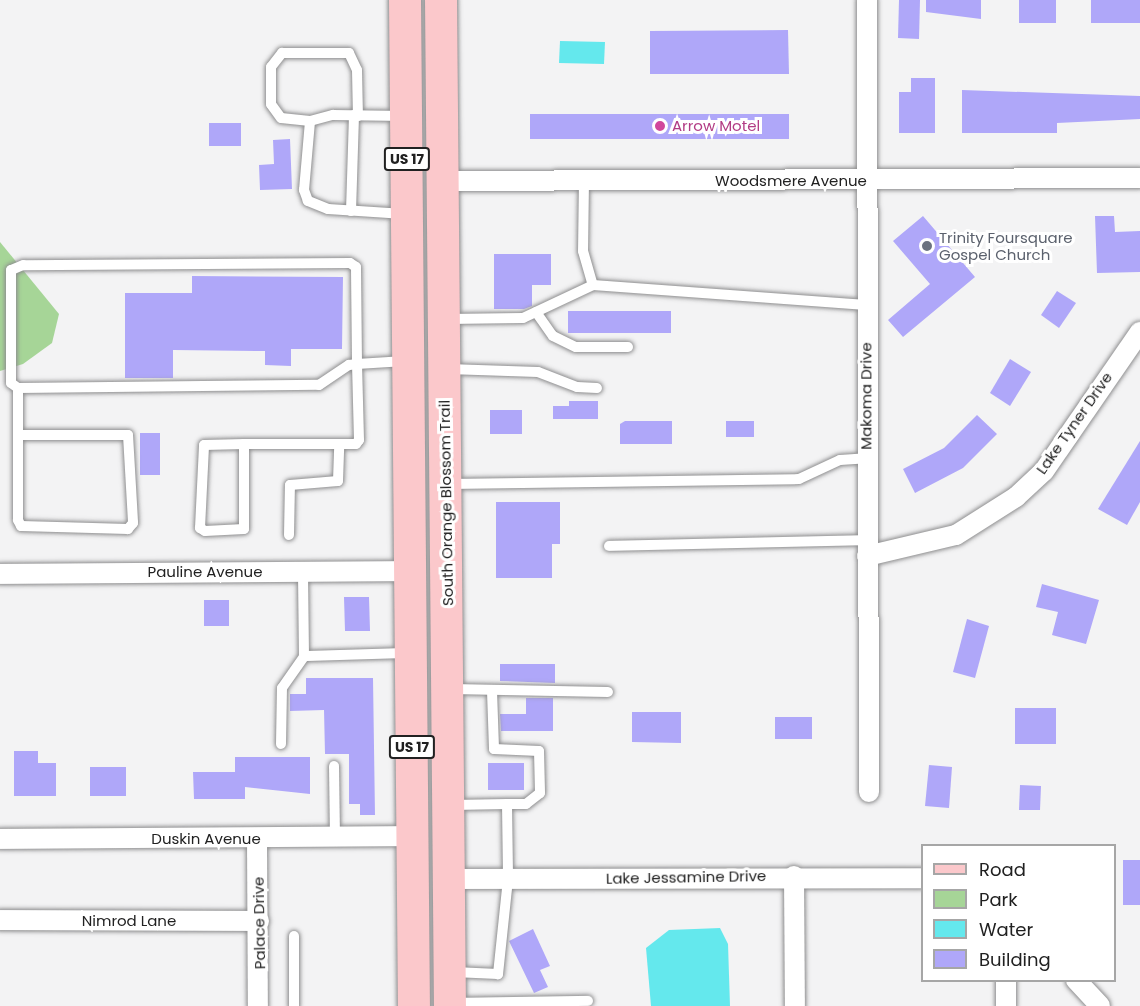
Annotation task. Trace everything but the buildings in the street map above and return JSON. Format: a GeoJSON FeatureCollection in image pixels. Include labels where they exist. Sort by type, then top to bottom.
{"type":"FeatureCollection","features":[{"type":"Feature","properties":{"kind":"main road","name":"US 17"},"geometry":{"type":"LineString","coordinates":[[405,0],[414,1006]]}},
{"type":"Feature","properties":{"kind":"main road","name":"South Orange Blossom Trail"},"geometry":{"type":"LineString","coordinates":[[441,0],[450,1004]]}},
{"type":"Feature","properties":{"kind":"main road"},"geometry":{"type":"LineString","coordinates":[[410,488],[429,527],[446,536]]}},
{"type":"Feature","properties":{"kind":"main road"},"geometry":{"type":"LineString","coordinates":[[411,571],[425,582],[447,627]]}},
{"type":"Feature","properties":{"kind":"street","name":"Makoma Drive"},"geometry":{"type":"LineString","coordinates":[[867,0],[865,181],[868,792]]}},
{"type":"Feature","properties":{"kind":"street","name":"Woodsmere Avenue"},"geometry":{"type":"LineString","coordinates":[[442,181],[865,181],[1140,178]]}},
{"type":"Feature","properties":{"kind":"street","name":"Lake Tyner Drive"},"geometry":{"type":"LineString","coordinates":[[867,548],[956,535],[1016,497],[1044,471],[1140,332]]}},
{"type":"Feature","properties":{"kind":"street","name":"Pauline Avenue"},"geometry":{"type":"LineString","coordinates":[[0,574],[411,571]]}},
{"type":"Feature","properties":{"kind":"street","name":"Duskin Avenue"},"geometry":{"type":"LineString","coordinates":[[0,838],[257,839],[412,836]]}},
{"type":"Feature","properties":{"kind":"street","name":"Palace Drive"},"geometry":{"type":"LineString","coordinates":[[257,839],[258,1006]]}},
{"type":"Feature","properties":{"kind":"street","name":"Lake Jessamine Drive"},"geometry":{"type":"LineString","coordinates":[[450,879],[794,876],[921,878]]}},
{"type":"Feature","properties":{"kind":"street"},"geometry":{"type":"LineString","coordinates":[[794,876],[795,1006]]}},
{"type":"Feature","properties":{"kind":"street","name":"Nimrod Lane"},"geometry":{"type":"LineString","coordinates":[[0,920],[259,921]]}},
{"type":"Feature","properties":{"kind":"street"},"geometry":{"type":"LineString","coordinates":[[1006,982],[1006,1006]]}},
{"type":"Feature","properties":{"kind":"street"},"geometry":{"type":"LineString","coordinates":[[1077,982],[1100,1006]]}},
{"type":"Feature","properties":{"kind":"lane"},"geometry":{"type":"LineString","coordinates":[[351,211],[356,115],[357,70],[349,53],[282,53],[271,67],[271,105],[281,118],[310,121],[356,115],[406,116]]}},
{"type":"Feature","properties":{"kind":"lane"},"geometry":{"type":"LineString","coordinates":[[310,121],[306,129],[308,201],[351,211],[407,214]]}},
{"type":"Feature","properties":{"kind":"lane"},"geometry":{"type":"LineString","coordinates":[[584,181],[583,250],[593,285]]}},
{"type":"Feature","properties":{"kind":"lane"},"geometry":{"type":"LineString","coordinates":[[244,444],[244,529],[205,531],[200,448],[244,444],[339,444],[359,440],[357,364],[356,267],[350,263],[23,265],[11,270],[11,383],[18,388],[319,385],[357,364],[409,361]]}},
{"type":"Feature","properties":{"kind":"lane"},"geometry":{"type":"LineString","coordinates":[[444,318],[523,318],[593,285],[866,305]]}},
{"type":"Feature","properties":{"kind":"lane"},"geometry":{"type":"LineString","coordinates":[[536,312],[554,336],[576,347],[628,347]]}},
{"type":"Feature","properties":{"kind":"lane"},"geometry":{"type":"LineString","coordinates":[[444,369],[538,372],[577,387],[597,388]]}},
{"type":"Feature","properties":{"kind":"lane"},"geometry":{"type":"LineString","coordinates":[[18,388],[18,435],[21,526],[128,529],[133,524],[128,435],[18,435]]}},
{"type":"Feature","properties":{"kind":"lane"},"geometry":{"type":"LineString","coordinates":[[289,535],[290,485],[338,481],[339,444]]}},
{"type":"Feature","properties":{"kind":"lane"},"geometry":{"type":"LineString","coordinates":[[446,484],[800,478],[840,460],[866,458]]}},
{"type":"Feature","properties":{"kind":"lane"},"geometry":{"type":"LineString","coordinates":[[609,546],[867,548]]}},
{"type":"Feature","properties":{"kind":"lane"},"geometry":{"type":"LineString","coordinates":[[281,744],[282,688],[304,656],[303,571]]}},
{"type":"Feature","properties":{"kind":"lane"},"geometry":{"type":"LineString","coordinates":[[304,656],[411,653]]}},
{"type":"Feature","properties":{"kind":"lane"},"geometry":{"type":"LineString","coordinates":[[448,689],[608,692]]}},
{"type":"Feature","properties":{"kind":"lane"},"geometry":{"type":"LineString","coordinates":[[449,805],[526,804],[540,794],[539,751],[494,749],[492,691]]}},
{"type":"Feature","properties":{"kind":"lane"},"geometry":{"type":"LineString","coordinates":[[334,766],[335,837]]}},
{"type":"Feature","properties":{"kind":"lane"},"geometry":{"type":"LineString","coordinates":[[450,971],[498,974],[508,879],[507,804]]}},
{"type":"Feature","properties":{"kind":"lane"},"geometry":{"type":"LineString","coordinates":[[294,936],[294,1006]]}},
{"type":"Feature","properties":{"kind":"lane"},"geometry":{"type":"LineString","coordinates":[[450,1004],[588,1001]]}},
{"type":"Feature","properties":{"kind":"green space"},"geometry":{"type":"Polygon","coordinates":[[[0,242],[59,314],[52,343],[23,364],[0,371],[0,242]]]}},
{"type":"Feature","properties":{"kind":"water"},"geometry":{"type":"Polygon","coordinates":[[[560,41],[605,42],[604,64],[559,63],[560,41]]]}},
{"type":"Feature","properties":{"kind":"water"},"geometry":{"type":"Polygon","coordinates":[[[720,928],[728,944],[730,1006],[651,1006],[646,948],[669,930],[720,928]]]}},
{"type":"Feature","properties":{"kind":"place","name":"Arrow Motel"},"geometry":{"type":"Point","coordinates":[660,126]}},
{"type":"Feature","properties":{"kind":"place","name":"Trinity Foursquare Gospel Church"},"geometry":{"type":"Point","coordinates":[927,246]}}]}
